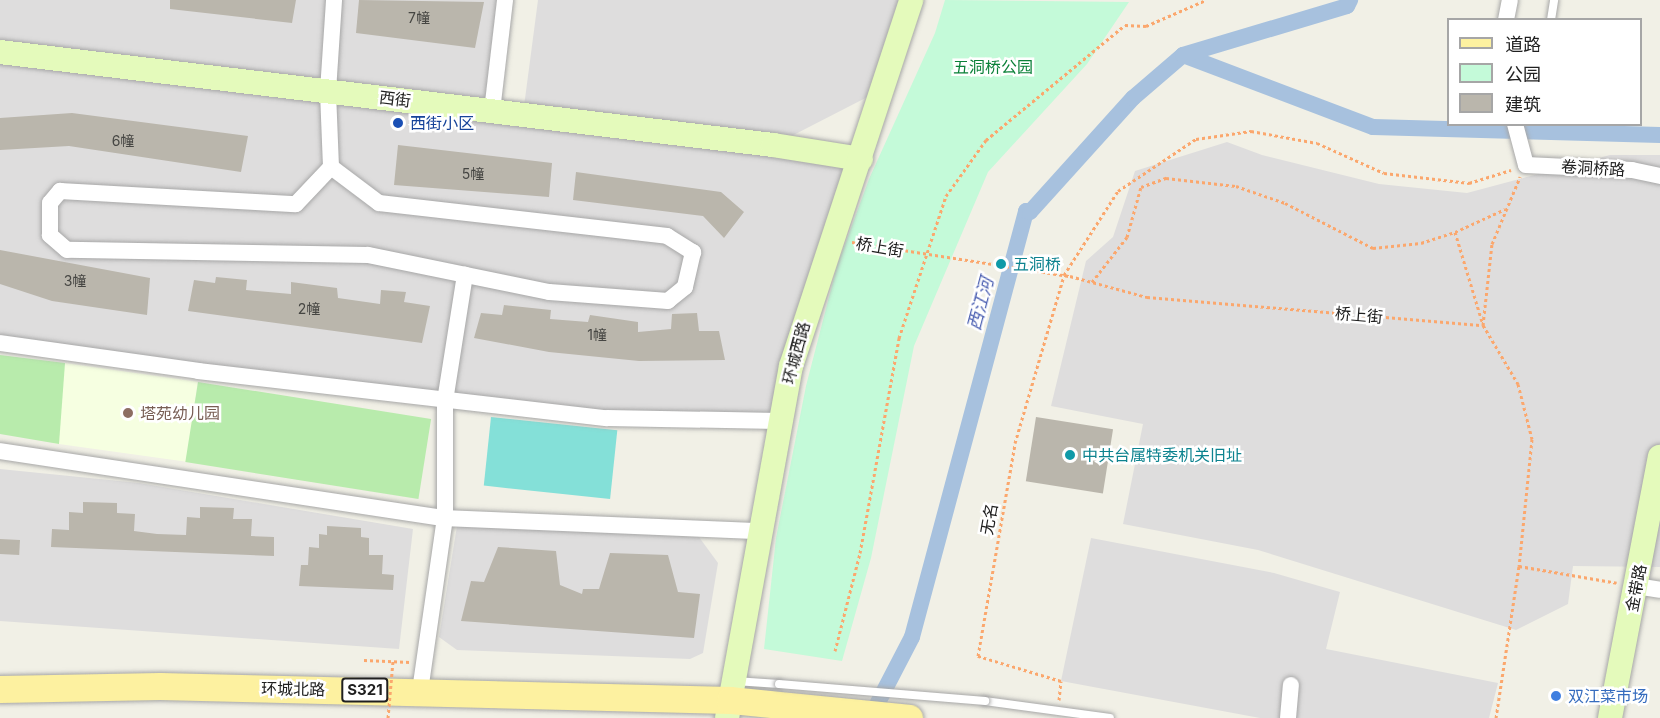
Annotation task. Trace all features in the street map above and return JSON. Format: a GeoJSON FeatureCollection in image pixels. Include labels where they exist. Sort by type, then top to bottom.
{"type":"FeatureCollection","features":[{"type":"Feature","properties":{"kind":"main road","name":"环城西路"},"geometry":{"type":"LineString","coordinates":[[730,699],[779,421],[791,366],[830,238],[861,159],[911,0]]}},
{"type":"Feature","properties":{"kind":"main road","name":"西街"},"geometry":{"type":"LineString","coordinates":[[0,52],[492,111],[861,159]]}},
{"type":"Feature","properties":{"kind":"main road","name":"金带路"},"geometry":{"type":"LineString","coordinates":[[1610,718],[1660,457]]}},
{"type":"Feature","properties":{"kind":"main road","name":"环城北路"},"geometry":{"type":"LineString","coordinates":[[0,689],[160,686],[730,699]]}},
{"type":"Feature","properties":{"kind":"main road","name":"S321"},"geometry":{"type":"LineString","coordinates":[[730,699],[771,693],[909,718]]}},
{"type":"Feature","properties":{"kind":"street"},"geometry":{"type":"LineString","coordinates":[[331,167],[379,203],[667,236],[693,252],[685,287],[668,301],[549,292],[368,255],[67,250],[50,235],[50,203],[60,191],[296,204],[331,167],[328,91],[334,0]]}},
{"type":"Feature","properties":{"kind":"street"},"geometry":{"type":"LineString","coordinates":[[492,111],[505,0]]}},
{"type":"Feature","properties":{"kind":"street"},"geometry":{"type":"LineString","coordinates":[[1506,18],[1510,0]]}},
{"type":"Feature","properties":{"kind":"street"},"geometry":{"type":"LineString","coordinates":[[1516,126],[1526,165]]}},
{"type":"Feature","properties":{"kind":"street","name":"卷洞桥路"},"geometry":{"type":"LineString","coordinates":[[1526,165],[1632,170],[1660,176]]}},
{"type":"Feature","properties":{"kind":"street"},"geometry":{"type":"LineString","coordinates":[[420,691],[445,518],[445,402],[465,275]]}},
{"type":"Feature","properties":{"kind":"street"},"geometry":{"type":"LineString","coordinates":[[0,343],[445,402],[607,418],[779,421]]}},
{"type":"Feature","properties":{"kind":"street"},"geometry":{"type":"LineString","coordinates":[[0,451],[445,518],[759,531]]}},
{"type":"Feature","properties":{"kind":"street"},"geometry":{"type":"LineString","coordinates":[[1636,586],[1660,590]]}},
{"type":"Feature","properties":{"kind":"street"},"geometry":{"type":"LineString","coordinates":[[1288,718],[1291,685]]}},
{"type":"Feature","properties":{"kind":"lane"},"geometry":{"type":"LineString","coordinates":[[1551,18],[1554,0]]}},
{"type":"Feature","properties":{"kind":"lane"},"geometry":{"type":"LineString","coordinates":[[771,693],[986,700],[1110,718]]}},
{"type":"Feature","properties":{"kind":"path"},"geometry":{"type":"LineString","coordinates":[[835,651],[860,553],[899,338],[929,255],[946,196],[986,140],[1125,25],[1146,26],[1206,0]]}},
{"type":"Feature","properties":{"kind":"path"},"geometry":{"type":"LineString","coordinates":[[929,255],[1064,276],[1118,191],[1196,139],[1251,131],[1317,143],[1384,173],[1469,183],[1526,165]]}},
{"type":"Feature","properties":{"kind":"path"},"geometry":{"type":"LineString","coordinates":[[1483,326],[1492,244],[1526,165]]}},
{"type":"Feature","properties":{"kind":"path"},"geometry":{"type":"LineString","coordinates":[[1092,282],[1126,237],[1141,187],[1166,178],[1236,186],[1285,203],[1373,248],[1421,243],[1455,232],[1506,208]]}},
{"type":"Feature","properties":{"kind":"path"},"geometry":{"type":"LineString","coordinates":[[1455,232],[1483,326],[1518,384],[1532,439],[1519,566],[1496,718]]}},
{"type":"Feature","properties":{"kind":"path","name":"桥上街"},"geometry":{"type":"LineString","coordinates":[[830,238],[929,255]]}},
{"type":"Feature","properties":{"kind":"path","name":"桥上街"},"geometry":{"type":"LineString","coordinates":[[1064,276],[1147,297],[1483,326]]}},
{"type":"Feature","properties":{"kind":"path","name":"无名"},"geometry":{"type":"LineString","coordinates":[[1058,711],[1061,681],[978,656],[1014,443],[1064,276]]}},
{"type":"Feature","properties":{"kind":"path"},"geometry":{"type":"LineString","coordinates":[[1519,566],[1636,586]]}},
{"type":"Feature","properties":{"kind":"path"},"geometry":{"type":"LineString","coordinates":[[364,660],[419,663]]}},
{"type":"Feature","properties":{"kind":"path"},"geometry":{"type":"LineString","coordinates":[[388,718],[393,662]]}},
{"type":"Feature","properties":{"kind":"shaded area"},"geometry":{"type":"Polygon","coordinates":[[[0,0],[505,0],[492,110],[523,114],[538,0],[911,0],[883,89],[774,145],[861,159],[779,421],[607,418],[0,343],[0,0]]]}},
{"type":"Feature","properties":{"kind":"shaded area"},"geometry":{"type":"Polygon","coordinates":[[[1227,142],[1262,155],[1379,184],[1467,193],[1610,155],[1660,155],[1660,567],[1573,566],[1568,604],[1516,630],[1258,550],[1123,524],[1143,424],[1051,406],[1086,261],[1113,237],[1135,171],[1227,142]]]}},
{"type":"Feature","properties":{"kind":"shaded area","name":"塔苑幼儿园"},"geometry":{"type":"Polygon","coordinates":[[[65,363],[198,382],[186,462],[54,443],[65,363]]]}},
{"type":"Feature","properties":{"kind":"shaded area"},"geometry":{"type":"Polygon","coordinates":[[[491,417],[617,430],[610,499],[484,486],[491,417]]]}},
{"type":"Feature","properties":{"kind":"shaded area"},"geometry":{"type":"Polygon","coordinates":[[[0,469],[139,483],[413,529],[399,649],[0,621],[0,469]]]}},
{"type":"Feature","properties":{"kind":"shaded area"},"geometry":{"type":"Polygon","coordinates":[[[457,526],[699,537],[718,563],[703,653],[690,659],[457,650],[439,637],[457,526]]]}},
{"type":"Feature","properties":{"kind":"shaded area"},"geometry":{"type":"Polygon","coordinates":[[[1091,538],[1274,573],[1340,592],[1326,649],[1498,683],[1489,718],[1260,718],[1061,681],[1091,538]]]}},
{"type":"Feature","properties":{"kind":"green space","name":"五洞桥公园"},"geometry":{"type":"Polygon","coordinates":[[[945,0],[1129,2],[1087,64],[988,172],[914,346],[871,558],[842,661],[764,649],[776,538],[806,386],[837,266],[869,179],[935,33],[945,0]]]}},
{"type":"Feature","properties":{"kind":"green space"},"geometry":{"type":"Polygon","coordinates":[[[0,355],[65,363],[59,444],[0,434],[0,355]]]}},
{"type":"Feature","properties":{"kind":"green space"},"geometry":{"type":"Polygon","coordinates":[[[198,382],[431,419],[418,499],[185,462],[198,382]]]}},
{"type":"Feature","properties":{"kind":"building"},"geometry":{"type":"Polygon","coordinates":[[[170,0],[296,0],[292,23],[170,9],[170,0]]]}},
{"type":"Feature","properties":{"kind":"building"},"geometry":{"type":"Polygon","coordinates":[[[359,0],[484,2],[475,48],[356,33],[359,0]]]}},
{"type":"Feature","properties":{"kind":"building"},"geometry":{"type":"Polygon","coordinates":[[[72,113],[248,136],[241,172],[69,146],[0,150],[0,118],[72,113]]]}},
{"type":"Feature","properties":{"kind":"building"},"geometry":{"type":"Polygon","coordinates":[[[398,145],[552,163],[549,197],[394,185],[398,145]]]}},
{"type":"Feature","properties":{"kind":"building"},"geometry":{"type":"Polygon","coordinates":[[[576,172],[721,192],[744,212],[724,238],[703,216],[573,200],[576,172]]]}},
{"type":"Feature","properties":{"kind":"building"},"geometry":{"type":"Polygon","coordinates":[[[0,250],[150,278],[147,315],[52,301],[0,284],[0,250]]]}},
{"type":"Feature","properties":{"kind":"building"},"geometry":{"type":"Polygon","coordinates":[[[216,277],[247,280],[246,290],[291,294],[291,282],[337,288],[338,298],[380,304],[381,290],[406,292],[404,302],[430,306],[422,343],[188,311],[194,280],[215,283],[216,277]]]}},
{"type":"Feature","properties":{"kind":"building"},"geometry":{"type":"Polygon","coordinates":[[[504,305],[551,310],[550,319],[588,322],[590,315],[638,322],[638,332],[671,329],[672,314],[697,313],[699,331],[719,331],[725,360],[639,361],[549,352],[474,338],[481,313],[502,315],[504,305]]]}},
{"type":"Feature","properties":{"kind":"building","name":"中共台属特委机关旧址"},"geometry":{"type":"Polygon","coordinates":[[[1036,417],[1113,429],[1103,493],[1026,481],[1036,417]]]}},
{"type":"Feature","properties":{"kind":"building"},"geometry":{"type":"Polygon","coordinates":[[[83,502],[117,503],[117,513],[135,514],[134,531],[157,534],[186,535],[187,517],[200,518],[200,507],[234,508],[233,519],[252,519],[251,536],[274,537],[274,556],[51,547],[52,529],[69,530],[69,512],[83,513],[83,502]]]}},
{"type":"Feature","properties":{"kind":"building"},"geometry":{"type":"Polygon","coordinates":[[[327,526],[361,528],[361,537],[369,538],[369,555],[383,555],[382,574],[394,575],[393,590],[299,586],[301,565],[308,565],[309,547],[319,548],[319,534],[327,535],[327,526]]]}},
{"type":"Feature","properties":{"kind":"building"},"geometry":{"type":"Polygon","coordinates":[[[0,539],[20,540],[19,555],[0,554],[0,539]]]}},
{"type":"Feature","properties":{"kind":"building"},"geometry":{"type":"Polygon","coordinates":[[[498,547],[556,551],[560,585],[582,594],[583,589],[599,589],[610,553],[668,555],[678,592],[700,594],[694,638],[461,621],[471,581],[484,582],[498,547]]]}},
{"type":"Feature","properties":{"kind":"waterway","name":"西江河"},"geometry":{"type":"LineString","coordinates":[[870,718],[912,637],[1026,211],[1030,212],[1133,98],[1183,55],[1347,6],[1350,0]]}},
{"type":"Feature","properties":{"kind":"waterway"},"geometry":{"type":"LineString","coordinates":[[1183,55],[1373,127],[1660,135]]}},
{"type":"Feature","properties":{"kind":"place","name":"西街小区"},"geometry":{"type":"Point","coordinates":[398,123]}},
{"type":"Feature","properties":{"kind":"place","name":"五洞桥"},"geometry":{"type":"Point","coordinates":[1001,264]}},
{"type":"Feature","properties":{"kind":"place","name":"塔苑幼儿园"},"geometry":{"type":"Point","coordinates":[128,413]}},
{"type":"Feature","properties":{"kind":"place","name":"中共台属特委机关旧址"},"geometry":{"type":"Point","coordinates":[1070,455]}},
{"type":"Feature","properties":{"kind":"place","name":"双江菜市场"},"geometry":{"type":"Point","coordinates":[1556,696]}}]}
